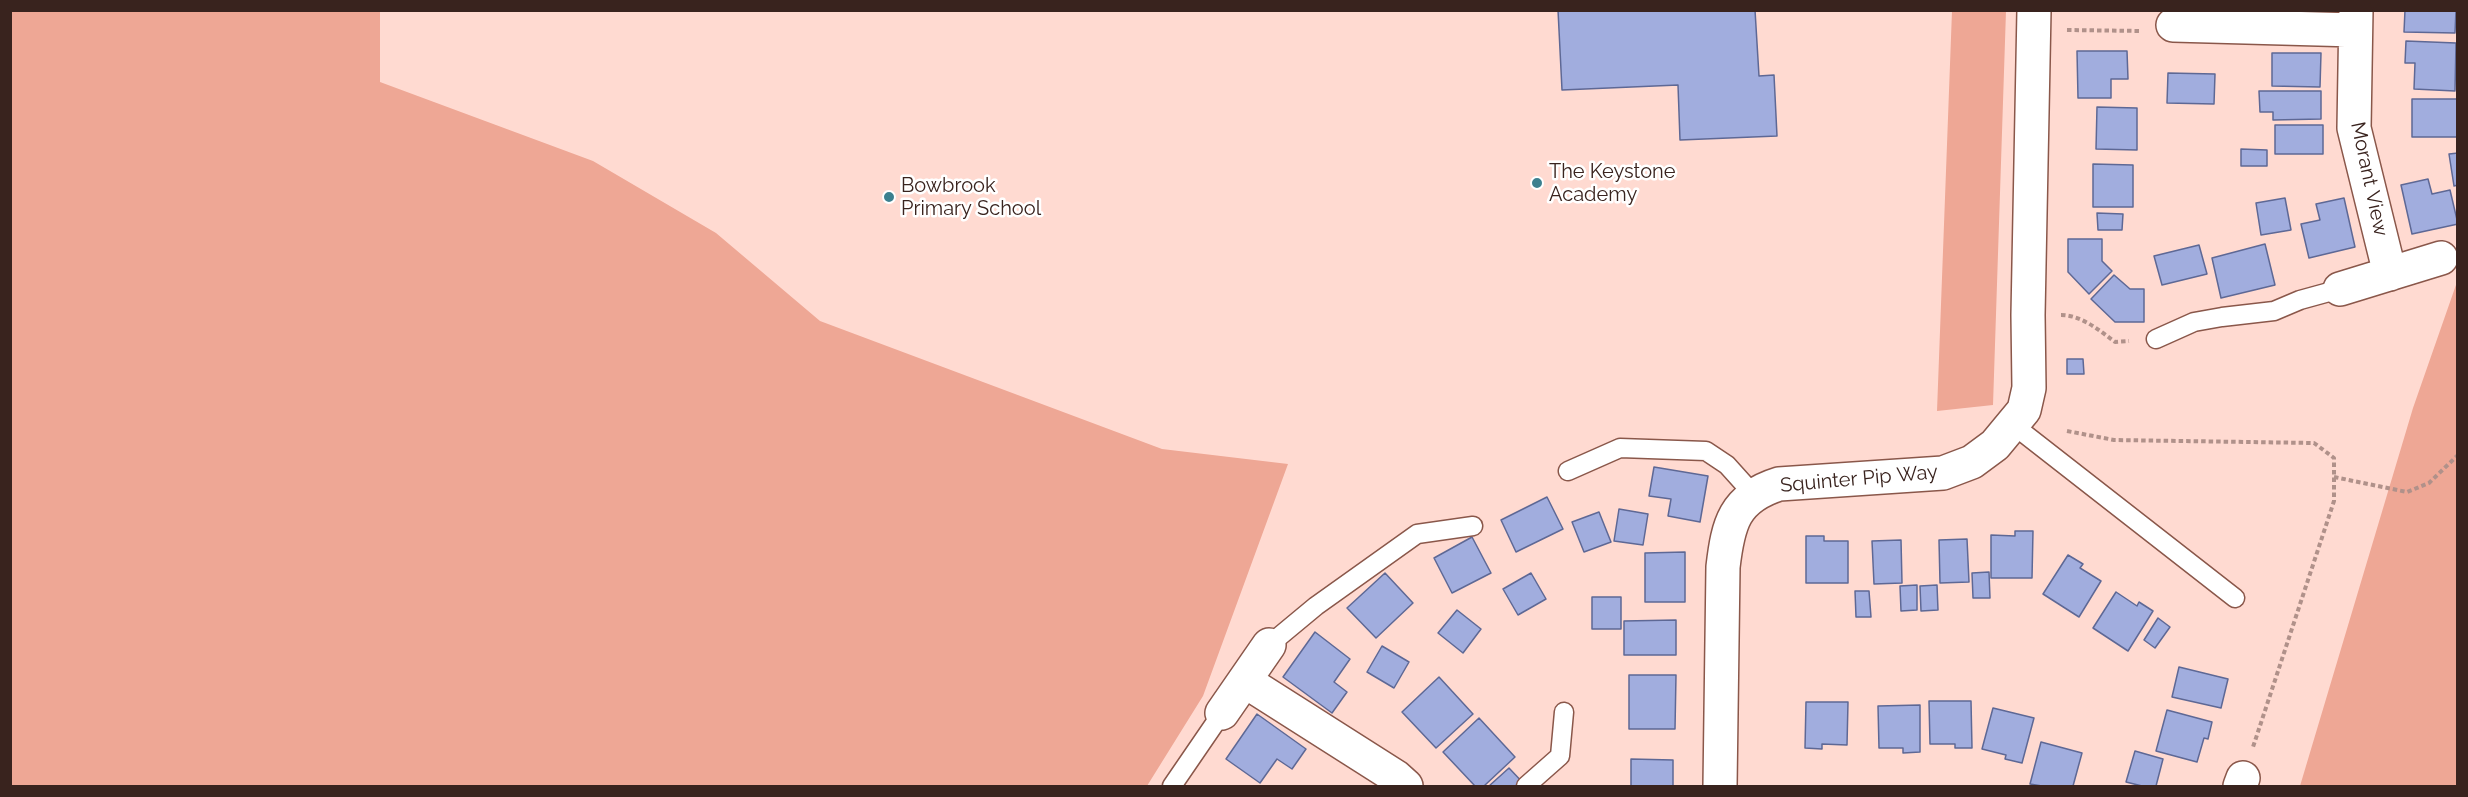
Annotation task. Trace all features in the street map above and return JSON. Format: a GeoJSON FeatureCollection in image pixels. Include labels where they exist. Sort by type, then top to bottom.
{"type":"FeatureCollection","features":[{"type":"Feature","properties":{"kind":"street"},"geometry":{"type":"LineString","coordinates":[[2018,417],[2029,388],[2028,315],[2046,20]]}},
{"type":"Feature","properties":{"kind":"street"},"geometry":{"type":"LineString","coordinates":[[2173,25],[2355,20]]}},
{"type":"Feature","properties":{"kind":"street","name":"Morant View"},"geometry":{"type":"LineString","coordinates":[[2355,20],[2354,128],[2390,274]]}},
{"type":"Feature","properties":{"kind":"street"},"geometry":{"type":"LineString","coordinates":[[2340,289],[2449,255]]}},
{"type":"Feature","properties":{"kind":"street","name":"Squinter Pip Way"},"geometry":{"type":"LineString","coordinates":[[1720,786],[1723,567],[1726,541],[1733,518],[1744,502],[1760,490],[1779,484],[1943,473],[1972,462],[1995,445],[2018,417]]}},
{"type":"Feature","properties":{"kind":"street"},"geometry":{"type":"LineString","coordinates":[[1222,713],[1269,645]]}},
{"type":"Feature","properties":{"kind":"street"},"geometry":{"type":"LineString","coordinates":[[1245,681],[1396,777],[1406,786]]}},
{"type":"Feature","properties":{"kind":"lane"},"geometry":{"type":"LineString","coordinates":[[2156,339],[2194,322],[2222,316],[2274,311],[2300,300],[2340,289]]}},
{"type":"Feature","properties":{"kind":"lane"},"geometry":{"type":"LineString","coordinates":[[2018,417],[2235,598]]}},
{"type":"Feature","properties":{"kind":"lane"},"geometry":{"type":"LineString","coordinates":[[1568,471],[1620,448],[1706,451],[1727,465],[1754,495]]}},
{"type":"Feature","properties":{"kind":"lane"},"geometry":{"type":"LineString","coordinates":[[1269,645],[1316,606],[1417,534],[1473,526]]}},
{"type":"Feature","properties":{"kind":"lane"},"geometry":{"type":"LineString","coordinates":[[1526,786],[1560,756],[1564,712]]}},
{"type":"Feature","properties":{"kind":"lane"},"geometry":{"type":"LineString","coordinates":[[1172,786],[1222,713]]}},
{"type":"Feature","properties":{"kind":"path"},"geometry":{"type":"LineString","coordinates":[[2046,20],[2159,31],[2173,25]]}},
{"type":"Feature","properties":{"kind":"path"},"geometry":{"type":"LineString","coordinates":[[2051,315],[2071,315],[2096,327],[2115,342],[2156,339]]}},
{"type":"Feature","properties":{"kind":"path"},"geometry":{"type":"LineString","coordinates":[[2018,417],[2057,429],[2114,440],[2314,443],[2334,458],[2334,501],[2242,782]]}},
{"type":"Feature","properties":{"kind":"path"},"geometry":{"type":"LineString","coordinates":[[2334,477],[2407,492],[2429,483],[2457,455]]}},
{"type":"Feature","properties":{"kind":"shaded area"},"geometry":{"type":"Polygon","coordinates":[[[10,11],[380,11],[380,82],[593,161],[716,233],[820,321],[1162,449],[1288,464],[1203,696],[1147,786],[11,786],[10,11]]]}},
{"type":"Feature","properties":{"kind":"shaded area"},"geometry":{"type":"Polygon","coordinates":[[[1952,11],[2006,11],[1993,405],[1937,411],[1952,11]]]}},
{"type":"Feature","properties":{"kind":"shaded area"},"geometry":{"type":"Polygon","coordinates":[[[2457,282],[2457,786],[2300,786],[2413,408],[2457,282]]]}},
{"type":"Feature","properties":{"kind":"building"},"geometry":{"type":"Polygon","coordinates":[[[1558,10],[1755,10],[1759,76],[1774,75],[1777,136],[1680,140],[1678,85],[1562,90],[1558,10]]]}},
{"type":"Feature","properties":{"kind":"building"},"geometry":{"type":"Polygon","coordinates":[[[2405,10],[2456,10],[2455,33],[2404,32],[2405,10]]]}},
{"type":"Feature","properties":{"kind":"building"},"geometry":{"type":"Polygon","coordinates":[[[2406,41],[2456,43],[2455,91],[2414,89],[2415,63],[2405,63],[2406,41]]]}},
{"type":"Feature","properties":{"kind":"building"},"geometry":{"type":"Polygon","coordinates":[[[2077,51],[2127,51],[2128,79],[2111,79],[2111,98],[2078,98],[2077,51]]]}},
{"type":"Feature","properties":{"kind":"building"},"geometry":{"type":"Polygon","coordinates":[[[2272,53],[2321,53],[2320,87],[2272,86],[2272,53]]]}},
{"type":"Feature","properties":{"kind":"building"},"geometry":{"type":"Polygon","coordinates":[[[2168,73],[2215,74],[2214,104],[2167,103],[2168,73]]]}},
{"type":"Feature","properties":{"kind":"building"},"geometry":{"type":"Polygon","coordinates":[[[2259,91],[2321,91],[2321,119],[2273,120],[2273,112],[2260,112],[2259,91]]]}},
{"type":"Feature","properties":{"kind":"building"},"geometry":{"type":"Polygon","coordinates":[[[2412,99],[2458,99],[2458,137],[2412,137],[2412,99]]]}},
{"type":"Feature","properties":{"kind":"building"},"geometry":{"type":"Polygon","coordinates":[[[2097,107],[2137,108],[2137,150],[2096,149],[2097,107]]]}},
{"type":"Feature","properties":{"kind":"building"},"geometry":{"type":"Polygon","coordinates":[[[2275,125],[2323,125],[2323,154],[2275,154],[2275,125]]]}},
{"type":"Feature","properties":{"kind":"building"},"geometry":{"type":"Polygon","coordinates":[[[2241,149],[2267,150],[2267,166],[2241,166],[2241,149]]]}},
{"type":"Feature","properties":{"kind":"building"},"geometry":{"type":"Polygon","coordinates":[[[2458,153],[2458,185],[2454,186],[2449,154],[2458,153]]]}},
{"type":"Feature","properties":{"kind":"building"},"geometry":{"type":"Polygon","coordinates":[[[2093,164],[2133,165],[2133,207],[2093,207],[2093,164]]]}},
{"type":"Feature","properties":{"kind":"building"},"geometry":{"type":"Polygon","coordinates":[[[2428,179],[2432,194],[2450,190],[2458,224],[2412,234],[2401,185],[2428,179]]]}},
{"type":"Feature","properties":{"kind":"building"},"geometry":{"type":"Polygon","coordinates":[[[2285,198],[2291,230],[2261,235],[2256,203],[2285,198]]]}},
{"type":"Feature","properties":{"kind":"building"},"geometry":{"type":"Polygon","coordinates":[[[2344,198],[2355,247],[2309,258],[2301,224],[2320,220],[2316,204],[2344,198]]]}},
{"type":"Feature","properties":{"kind":"building"},"geometry":{"type":"Polygon","coordinates":[[[2097,213],[2123,214],[2122,230],[2098,230],[2097,213]]]}},
{"type":"Feature","properties":{"kind":"building"},"geometry":{"type":"Polygon","coordinates":[[[2068,239],[2102,239],[2102,261],[2112,271],[2089,294],[2068,272],[2068,239]]]}},
{"type":"Feature","properties":{"kind":"building"},"geometry":{"type":"Polygon","coordinates":[[[2265,244],[2275,285],[2221,298],[2212,258],[2265,244]]]}},
{"type":"Feature","properties":{"kind":"building"},"geometry":{"type":"Polygon","coordinates":[[[2199,245],[2207,274],[2162,285],[2154,256],[2199,245]]]}},
{"type":"Feature","properties":{"kind":"building"},"geometry":{"type":"Polygon","coordinates":[[[2114,275],[2130,289],[2144,289],[2144,322],[2115,322],[2091,299],[2114,275]]]}},
{"type":"Feature","properties":{"kind":"building"},"geometry":{"type":"Polygon","coordinates":[[[2067,359],[2083,359],[2084,374],[2067,374],[2067,359]]]}},
{"type":"Feature","properties":{"kind":"building"},"geometry":{"type":"Polygon","coordinates":[[[1654,467],[1708,476],[1700,522],[1668,516],[1671,499],[1649,496],[1654,467]]]}},
{"type":"Feature","properties":{"kind":"building"},"geometry":{"type":"Polygon","coordinates":[[[1547,497],[1563,529],[1516,552],[1501,520],[1547,497]]]}},
{"type":"Feature","properties":{"kind":"building"},"geometry":{"type":"Polygon","coordinates":[[[1619,509],[1648,514],[1643,545],[1614,541],[1619,509]]]}},
{"type":"Feature","properties":{"kind":"building"},"geometry":{"type":"Polygon","coordinates":[[[1599,512],[1611,542],[1584,552],[1572,522],[1599,512]]]}},
{"type":"Feature","properties":{"kind":"building"},"geometry":{"type":"Polygon","coordinates":[[[2015,531],[2033,531],[2032,578],[1991,578],[1991,535],[2015,536],[2015,531]]]}},
{"type":"Feature","properties":{"kind":"building"},"geometry":{"type":"Polygon","coordinates":[[[1806,536],[1824,536],[1824,541],[1848,541],[1848,583],[1806,583],[1806,536]]]}},
{"type":"Feature","properties":{"kind":"building"},"geometry":{"type":"Polygon","coordinates":[[[1472,537],[1491,573],[1452,593],[1434,558],[1472,537]]]}},
{"type":"Feature","properties":{"kind":"building"},"geometry":{"type":"Polygon","coordinates":[[[1967,539],[1969,582],[1940,583],[1939,540],[1967,539]]]}},
{"type":"Feature","properties":{"kind":"building"},"geometry":{"type":"Polygon","coordinates":[[[1901,540],[1902,583],[1874,584],[1872,541],[1901,540]]]}},
{"type":"Feature","properties":{"kind":"building"},"geometry":{"type":"Polygon","coordinates":[[[1685,552],[1685,602],[1645,602],[1645,553],[1685,552]]]}},
{"type":"Feature","properties":{"kind":"building"},"geometry":{"type":"Polygon","coordinates":[[[2068,555],[2083,564],[2080,568],[2101,581],[2079,617],[2043,594],[2068,555]]]}},
{"type":"Feature","properties":{"kind":"building"},"geometry":{"type":"Polygon","coordinates":[[[1989,572],[1990,598],[1973,598],[1972,573],[1989,572]]]}},
{"type":"Feature","properties":{"kind":"building"},"geometry":{"type":"Polygon","coordinates":[[[1385,573],[1413,603],[1376,638],[1347,608],[1385,573]]]}},
{"type":"Feature","properties":{"kind":"building"},"geometry":{"type":"Polygon","coordinates":[[[1531,573],[1546,599],[1518,615],[1503,589],[1531,573]]]}},
{"type":"Feature","properties":{"kind":"building"},"geometry":{"type":"Polygon","coordinates":[[[1917,585],[1917,610],[1901,611],[1900,586],[1917,585]]]}},
{"type":"Feature","properties":{"kind":"building"},"geometry":{"type":"Polygon","coordinates":[[[1937,585],[1938,610],[1921,611],[1920,586],[1937,585]]]}},
{"type":"Feature","properties":{"kind":"building"},"geometry":{"type":"Polygon","coordinates":[[[1855,591],[1869,591],[1871,617],[1856,617],[1855,591]]]}},
{"type":"Feature","properties":{"kind":"building"},"geometry":{"type":"Polygon","coordinates":[[[2116,592],[2137,606],[2139,602],[2153,611],[2128,651],[2093,628],[2116,592]]]}},
{"type":"Feature","properties":{"kind":"building"},"geometry":{"type":"Polygon","coordinates":[[[1592,597],[1621,597],[1621,629],[1592,629],[1592,597]]]}},
{"type":"Feature","properties":{"kind":"building"},"geometry":{"type":"Polygon","coordinates":[[[1457,610],[1481,629],[1463,653],[1438,633],[1457,610]]]}},
{"type":"Feature","properties":{"kind":"building"},"geometry":{"type":"Polygon","coordinates":[[[2158,618],[2170,627],[2155,648],[2144,640],[2158,618]]]}},
{"type":"Feature","properties":{"kind":"building"},"geometry":{"type":"Polygon","coordinates":[[[1676,620],[1676,655],[1624,655],[1624,621],[1676,620]]]}},
{"type":"Feature","properties":{"kind":"building"},"geometry":{"type":"Polygon","coordinates":[[[1315,632],[1350,659],[1334,682],[1347,692],[1332,713],[1283,677],[1315,632]]]}},
{"type":"Feature","properties":{"kind":"building"},"geometry":{"type":"Polygon","coordinates":[[[1382,646],[1409,662],[1394,688],[1367,672],[1382,646]]]}},
{"type":"Feature","properties":{"kind":"building"},"geometry":{"type":"Polygon","coordinates":[[[2179,667],[2228,679],[2221,708],[2172,697],[2179,667]]]}},
{"type":"Feature","properties":{"kind":"building"},"geometry":{"type":"Polygon","coordinates":[[[1629,675],[1676,675],[1675,729],[1629,729],[1629,675]]]}},
{"type":"Feature","properties":{"kind":"building"},"geometry":{"type":"Polygon","coordinates":[[[1439,677],[1473,714],[1436,748],[1402,712],[1439,677]]]}},
{"type":"Feature","properties":{"kind":"building"},"geometry":{"type":"Polygon","coordinates":[[[1929,701],[1971,701],[1972,748],[1955,748],[1955,744],[1930,744],[1929,701]]]}},
{"type":"Feature","properties":{"kind":"building"},"geometry":{"type":"Polygon","coordinates":[[[1806,702],[1848,702],[1847,745],[1822,744],[1822,749],[1805,748],[1806,702]]]}},
{"type":"Feature","properties":{"kind":"building"},"geometry":{"type":"Polygon","coordinates":[[[1920,705],[1920,752],[1903,753],[1903,748],[1879,748],[1878,706],[1920,705]]]}},
{"type":"Feature","properties":{"kind":"building"},"geometry":{"type":"Polygon","coordinates":[[[1993,708],[2034,718],[2022,763],[2005,759],[2006,755],[1982,749],[1993,708]]]}},
{"type":"Feature","properties":{"kind":"building"},"geometry":{"type":"Polygon","coordinates":[[[2167,710],[2212,722],[2208,739],[2204,738],[2197,762],[2156,751],[2167,710]]]}},
{"type":"Feature","properties":{"kind":"building"},"geometry":{"type":"Polygon","coordinates":[[[1257,714],[1306,749],[1292,769],[1277,759],[1260,783],[1226,759],[1257,714]]]}},
{"type":"Feature","properties":{"kind":"building"},"geometry":{"type":"Polygon","coordinates":[[[1479,718],[1515,757],[1484,786],[1475,786],[1443,752],[1479,718]]]}},
{"type":"Feature","properties":{"kind":"building"},"geometry":{"type":"Polygon","coordinates":[[[2041,742],[2082,753],[2073,786],[2030,784],[2041,742]]]}},
{"type":"Feature","properties":{"kind":"building"},"geometry":{"type":"Polygon","coordinates":[[[2135,751],[2163,759],[2156,786],[2142,786],[2126,782],[2135,751]]]}},
{"type":"Feature","properties":{"kind":"building"},"geometry":{"type":"Polygon","coordinates":[[[1631,759],[1673,760],[1673,786],[1631,786],[1631,759]]]}},
{"type":"Feature","properties":{"kind":"building"},"geometry":{"type":"Polygon","coordinates":[[[1509,768],[1526,786],[1489,786],[1509,768]]]}},
{"type":"Feature","properties":{"kind":"place","name":"The Keystone Academy"},"geometry":{"type":"Point","coordinates":[1537,183]}},
{"type":"Feature","properties":{"kind":"place","name":"Bowbrook Primary School"},"geometry":{"type":"Point","coordinates":[889,197]}}]}
